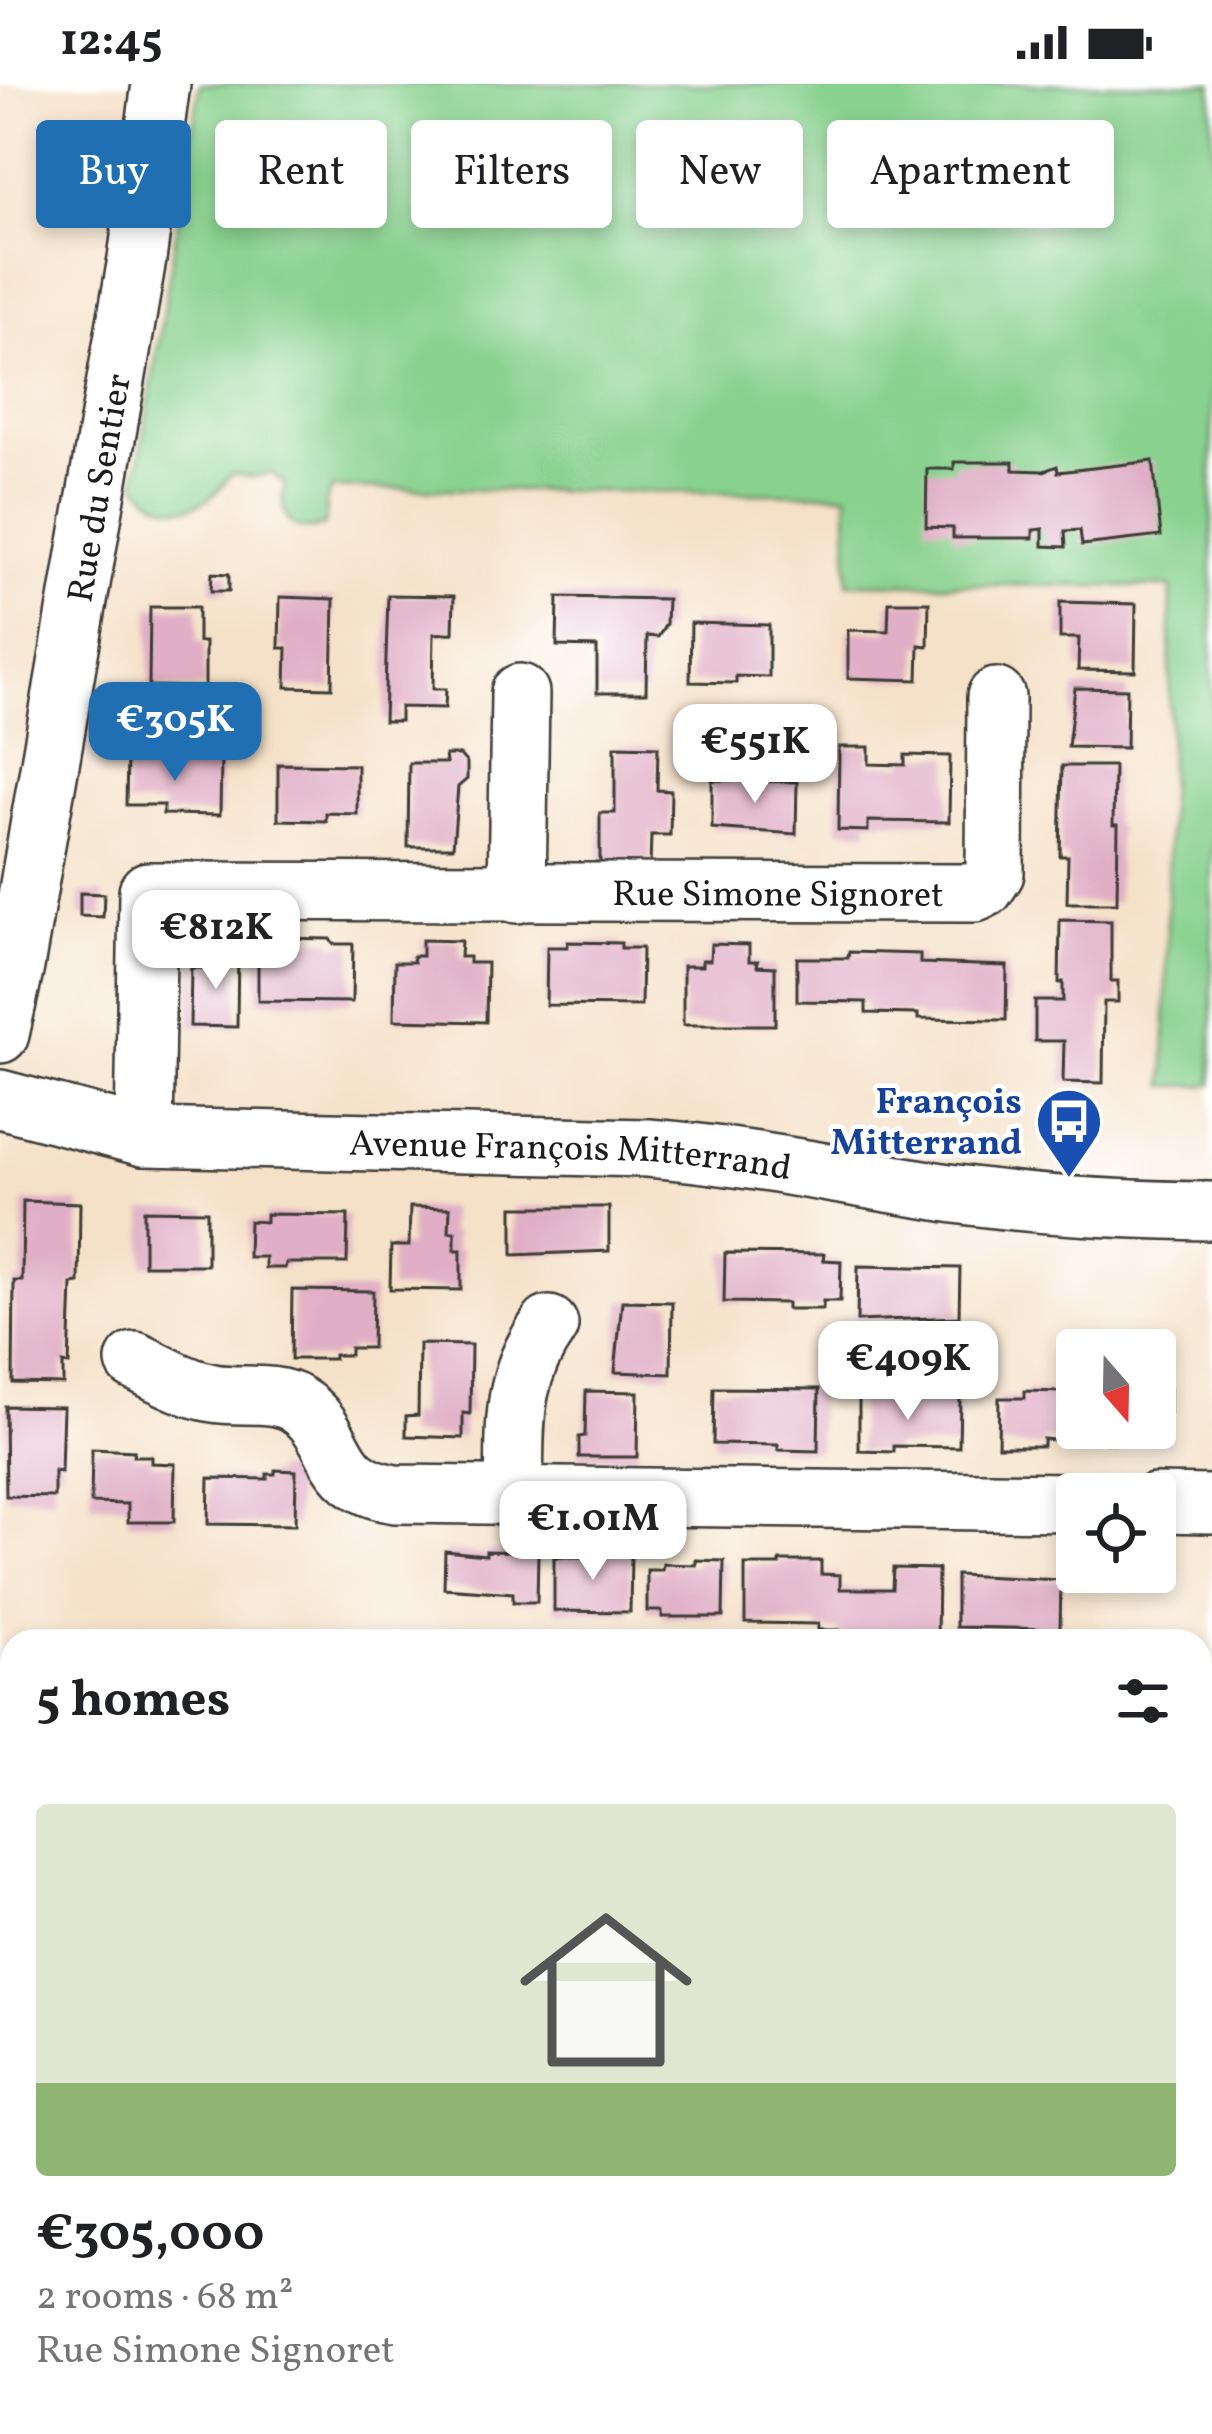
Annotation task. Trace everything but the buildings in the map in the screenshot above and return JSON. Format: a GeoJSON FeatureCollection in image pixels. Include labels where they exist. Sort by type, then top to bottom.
{"type":"FeatureCollection","features":[{"type":"Feature","properties":{"kind":"street","name":"Rue du Sentier"},"geometry":{"type":"LineString","coordinates":[[0,1034],[137,259],[161,84]]}},
{"type":"Feature","properties":{"kind":"street"},"geometry":{"type":"LineString","coordinates":[[517,894],[520,693]]}},
{"type":"Feature","properties":{"kind":"street","name":"Rue Simone Signoret"},"geometry":{"type":"LineString","coordinates":[[144,1137],[148,891],[975,893],[995,873],[996,697]]}},
{"type":"Feature","properties":{"kind":"street","name":"Avenue François Mitterrand"},"geometry":{"type":"LineString","coordinates":[[0,1099],[144,1137],[648,1148],[710,1153],[962,1195],[1123,1210],[1212,1211]]}},
{"type":"Feature","properties":{"kind":"street"},"geometry":{"type":"LineString","coordinates":[[514,1493],[517,1392],[524,1364],[549,1325]]}},
{"type":"Feature","properties":{"kind":"street"},"geometry":{"type":"LineString","coordinates":[[135,1361],[206,1392],[280,1398],[297,1404],[354,1481],[395,1494],[1056,1502]]}},
{"type":"Feature","properties":{"kind":"street"},"geometry":{"type":"LineString","coordinates":[[1176,1503],[1212,1504]]}},
{"type":"Feature","properties":{"kind":"green space"},"geometry":{"type":"Polygon","coordinates":[[[200,84],[1212,84],[1212,1085],[1165,1086],[1171,587],[848,583],[847,494],[332,488],[325,525],[304,528],[285,514],[285,483],[271,473],[231,474],[210,498],[185,508],[160,503],[136,482],[177,228],[191,228],[191,140],[200,84]]]}},
{"type":"Feature","properties":{"kind":"place","name":"François Mitterrand"},"geometry":{"type":"Point","coordinates":[1069,1180]}}]}
